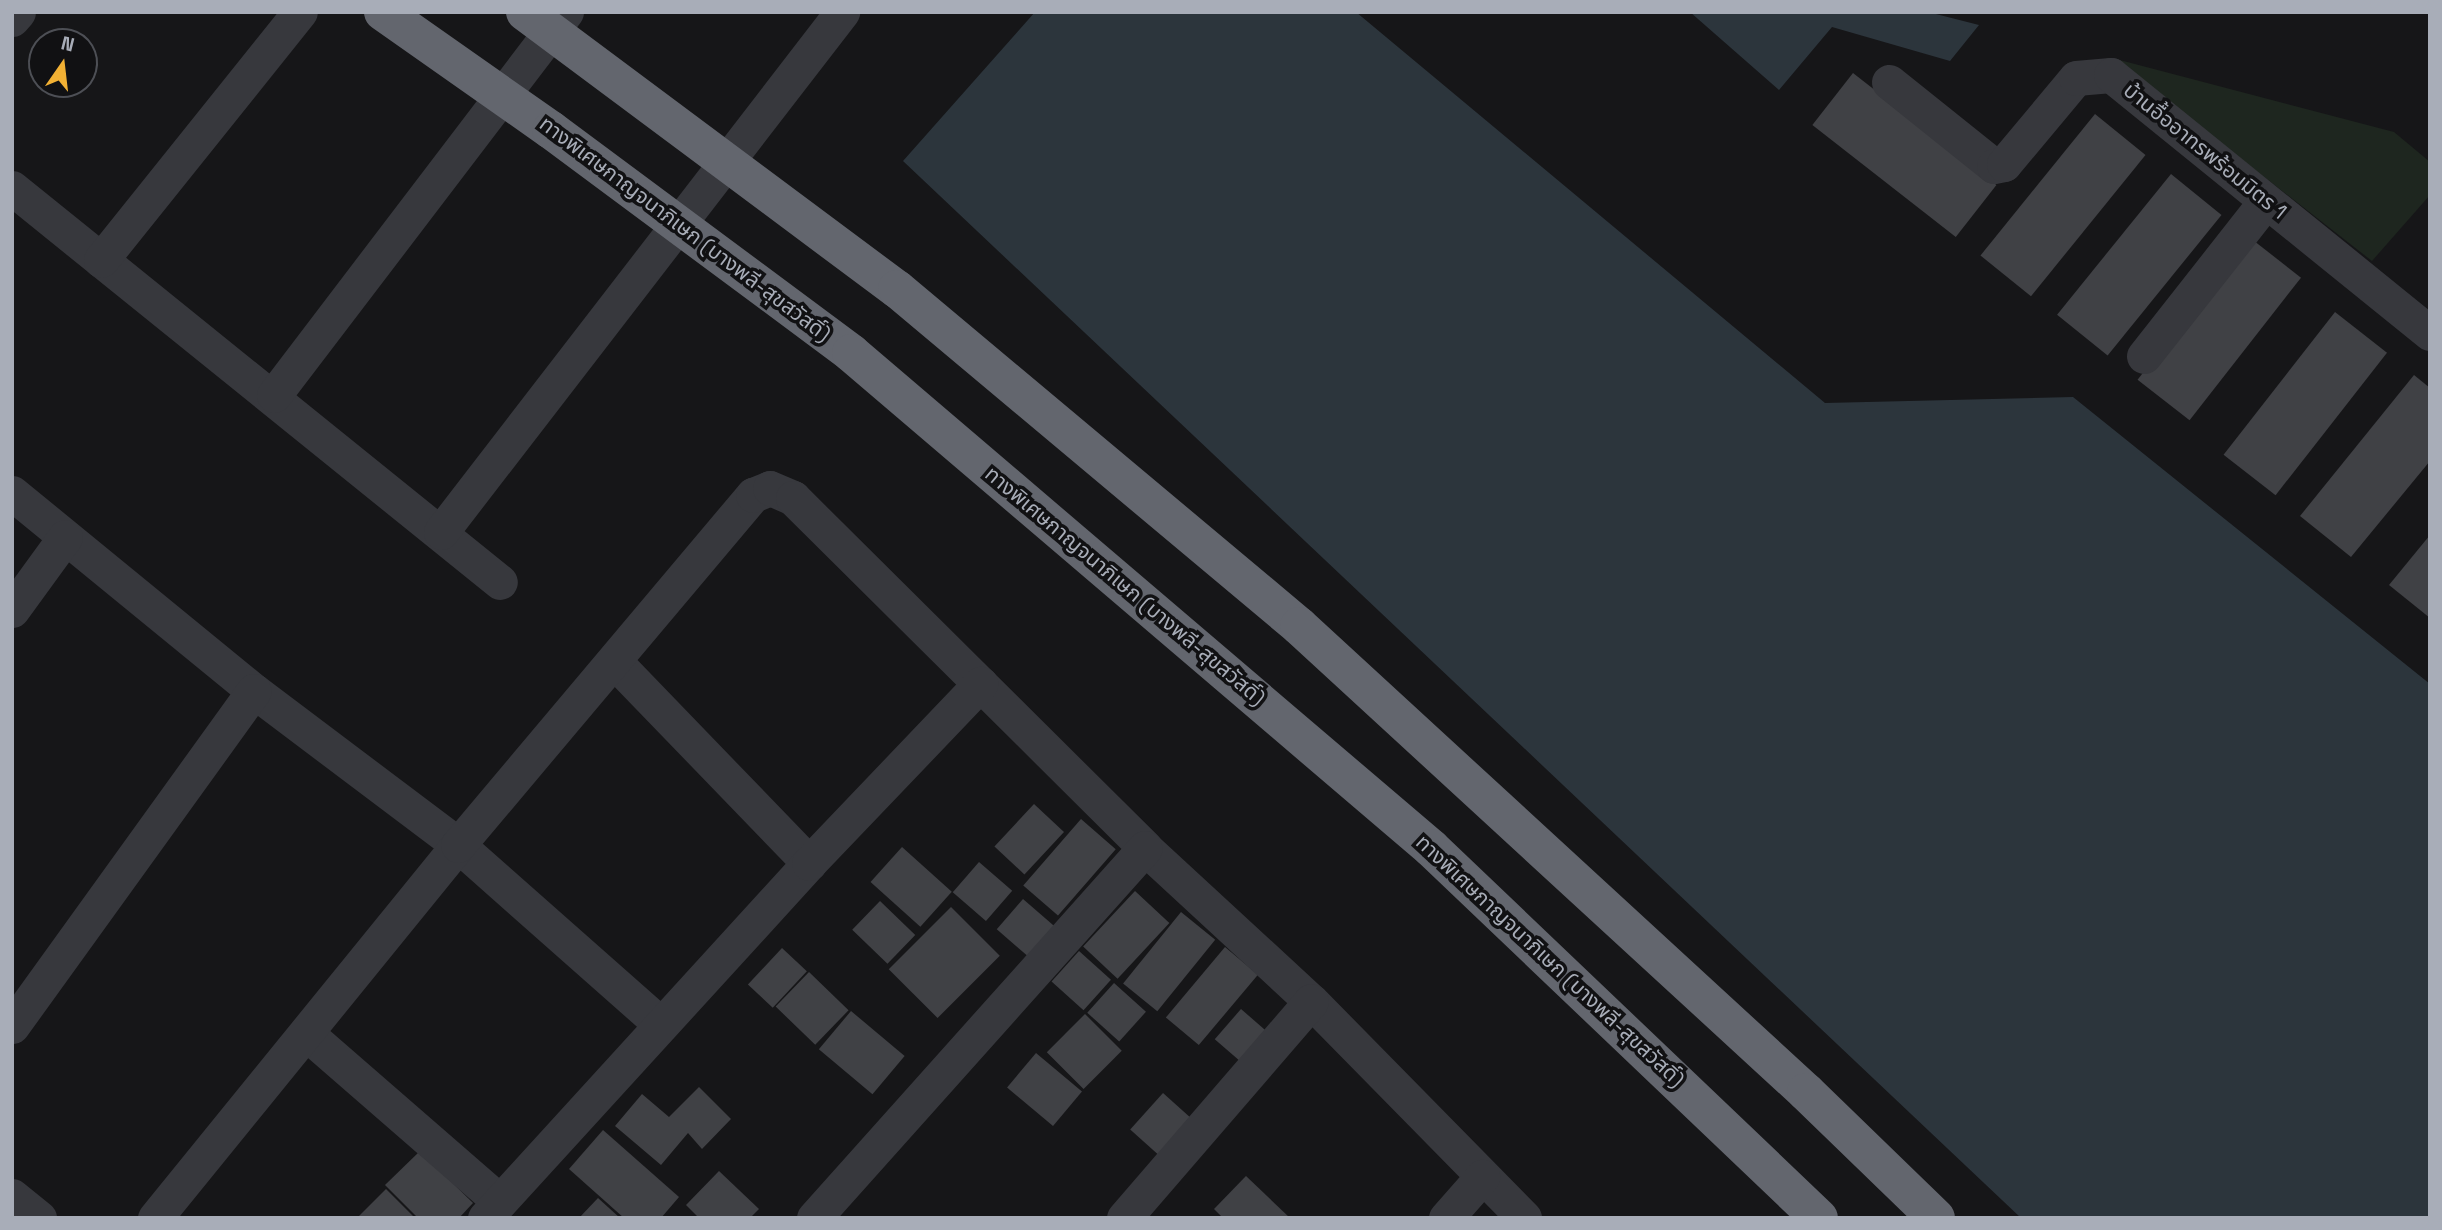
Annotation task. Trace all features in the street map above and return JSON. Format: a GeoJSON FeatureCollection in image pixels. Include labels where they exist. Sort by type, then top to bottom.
{"type":"FeatureCollection","features":[{"type":"Feature","properties":{"kind":"highway","name":"ทางพิเศษกาญจนาภิเษก (บางพลี-สุขสวัสดิ์)"},"geometry":{"type":"LineString","coordinates":[[383,12],[551,130],[862,362],[1431,848],[1819,1218]]}},
{"type":"Feature","properties":{"kind":"highway"},"geometry":{"type":"LineString","coordinates":[[525,12],[897,289],[1299,626],[1806,1092],[1936,1218]]}},
{"type":"Feature","properties":{"kind":"street"},"geometry":{"type":"LineString","coordinates":[[12,19],[18,12]]}},
{"type":"Feature","properties":{"kind":"street"},"geometry":{"type":"LineString","coordinates":[[274,395],[566,12]]}},
{"type":"Feature","properties":{"kind":"street"},"geometry":{"type":"LineString","coordinates":[[441,532],[842,12]]}},
{"type":"Feature","properties":{"kind":"street"},"geometry":{"type":"LineString","coordinates":[[101,260],[297,13]]}},
{"type":"Feature","properties":{"kind":"street","name":"บ้านอื้ออาทรพร้อมมิตร 1"},"geometry":{"type":"LineString","coordinates":[[1889,82],[1994,166],[2004,164],[2076,78],[2111,75],[2430,332]]}},
{"type":"Feature","properties":{"kind":"street"},"geometry":{"type":"LineString","coordinates":[[12,188],[274,395],[500,582]]}},
{"type":"Feature","properties":{"kind":"street"},"geometry":{"type":"LineString","coordinates":[[2144,356],[2266,201]]}},
{"type":"Feature","properties":{"kind":"street"},"geometry":{"type":"LineString","coordinates":[[155,1218],[458,845],[753,495],[770,488],[793,498],[1145,848],[1311,1001],[1524,1218]]}},
{"type":"Feature","properties":{"kind":"street"},"geometry":{"type":"LineString","coordinates":[[12,493],[254,691],[458,845],[660,1024]]}},
{"type":"Feature","properties":{"kind":"street"},"geometry":{"type":"LineString","coordinates":[[12,610],[65,537]]}},
{"type":"Feature","properties":{"kind":"street"},"geometry":{"type":"LineString","coordinates":[[614,661],[809,863]]}},
{"type":"Feature","properties":{"kind":"street"},"geometry":{"type":"LineString","coordinates":[[306,1033],[492,1210],[809,863],[980,684]]}},
{"type":"Feature","properties":{"kind":"street"},"geometry":{"type":"LineString","coordinates":[[12,1026],[254,691]]}},
{"type":"Feature","properties":{"kind":"street"},"geometry":{"type":"LineString","coordinates":[[814,1218],[1145,848]]}},
{"type":"Feature","properties":{"kind":"street"},"geometry":{"type":"LineString","coordinates":[[1124,1218],[1311,1001]]}},
{"type":"Feature","properties":{"kind":"street"},"geometry":{"type":"LineString","coordinates":[[1446,1218],[1482,1177]]}},
{"type":"Feature","properties":{"kind":"street"},"geometry":{"type":"LineString","coordinates":[[12,1196],[39,1218]]}},
{"type":"Feature","properties":{"kind":"shaded area"},"geometry":{"type":"Polygon","coordinates":[[[1035,12],[1356,12],[1825,403],[2073,397],[2430,684],[2430,1218],[2021,1218],[903,161],[1035,12]]]}},
{"type":"Feature","properties":{"kind":"shaded area"},"geometry":{"type":"Polygon","coordinates":[[[1690,12],[1928,12],[1979,25],[1950,61],[1832,27],[1779,90],[1690,12]]]}},
{"type":"Feature","properties":{"kind":"shaded area"},"geometry":{"type":"Polygon","coordinates":[[[2112,58],[2394,132],[2430,162],[2430,195],[2372,261],[2112,58]]]}},
{"type":"Feature","properties":{"kind":"building"},"geometry":{"type":"Polygon","coordinates":[[[1853,73],[1996,185],[1956,237],[1812,125],[1853,73]]]}},
{"type":"Feature","properties":{"kind":"building"},"geometry":{"type":"Polygon","coordinates":[[[2095,114],[2146,155],[2031,296],[1980,255],[2095,114]]]}},
{"type":"Feature","properties":{"kind":"building"},"geometry":{"type":"Polygon","coordinates":[[[2171,174],[2222,215],[2108,356],[2057,315],[2171,174]]]}},
{"type":"Feature","properties":{"kind":"building"},"geometry":{"type":"Polygon","coordinates":[[[2249,237],[2301,278],[2190,420],[2138,380],[2249,237]]]}},
{"type":"Feature","properties":{"kind":"building"},"geometry":{"type":"Polygon","coordinates":[[[2335,312],[2387,353],[2276,495],[2224,455],[2335,312]]]}},
{"type":"Feature","properties":{"kind":"building"},"geometry":{"type":"Polygon","coordinates":[[[2414,375],[2430,388],[2430,461],[2351,557],[2300,516],[2414,375]]]}},
{"type":"Feature","properties":{"kind":"building"},"geometry":{"type":"Polygon","coordinates":[[[2430,535],[2430,618],[2389,585],[2430,535]]]}},
{"type":"Feature","properties":{"kind":"building"},"geometry":{"type":"Polygon","coordinates":[[[1034,804],[1064,832],[1024,874],[994,846],[1034,804]]]}},
{"type":"Feature","properties":{"kind":"building"},"geometry":{"type":"Polygon","coordinates":[[[1081,819],[1116,849],[1058,916],[1023,885],[1081,819]]]}},
{"type":"Feature","properties":{"kind":"building"},"geometry":{"type":"Polygon","coordinates":[[[902,847],[952,892],[920,927],[871,882],[902,847]]]}},
{"type":"Feature","properties":{"kind":"building"},"geometry":{"type":"Polygon","coordinates":[[[979,862],[1012,891],[986,921],[953,892],[979,862]]]}},
{"type":"Feature","properties":{"kind":"building"},"geometry":{"type":"Polygon","coordinates":[[[1135,891],[1169,923],[1118,979],[1083,947],[1135,891]]]}},
{"type":"Feature","properties":{"kind":"building"},"geometry":{"type":"Polygon","coordinates":[[[1023,899],[1056,928],[1030,958],[997,929],[1023,899]]]}},
{"type":"Feature","properties":{"kind":"building"},"geometry":{"type":"Polygon","coordinates":[[[880,901],[915,935],[887,964],[852,930],[880,901]]]}},
{"type":"Feature","properties":{"kind":"building"},"geometry":{"type":"Polygon","coordinates":[[[951,907],[1000,956],[938,1018],[889,969],[951,907]]]}},
{"type":"Feature","properties":{"kind":"building"},"geometry":{"type":"Polygon","coordinates":[[[1181,912],[1215,940],[1157,1011],[1123,983],[1181,912]]]}},
{"type":"Feature","properties":{"kind":"building"},"geometry":{"type":"Polygon","coordinates":[[[1225,947],[1258,975],[1199,1045],[1166,1017],[1225,947]]]}},
{"type":"Feature","properties":{"kind":"building"},"geometry":{"type":"Polygon","coordinates":[[[782,948],[807,971],[773,1008],[748,985],[782,948]]]}},
{"type":"Feature","properties":{"kind":"building"},"geometry":{"type":"Polygon","coordinates":[[[1079,951],[1111,980],[1084,1010],[1052,981],[1079,951]]]}},
{"type":"Feature","properties":{"kind":"building"},"geometry":{"type":"Polygon","coordinates":[[[809,972],[849,1010],[815,1045],[776,1007],[809,972]]]}},
{"type":"Feature","properties":{"kind":"building"},"geometry":{"type":"Polygon","coordinates":[[[1114,983],[1146,1012],[1119,1041],[1087,1013],[1114,983]]]}},
{"type":"Feature","properties":{"kind":"building"},"geometry":{"type":"Polygon","coordinates":[[[1241,1009],[1274,1038],[1248,1068],[1215,1039],[1241,1009]]]}},
{"type":"Feature","properties":{"kind":"building"},"geometry":{"type":"Polygon","coordinates":[[[851,1011],[905,1056],[872,1094],[819,1049],[851,1011]]]}},
{"type":"Feature","properties":{"kind":"building"},"geometry":{"type":"Polygon","coordinates":[[[1085,1014],[1122,1051],[1084,1089],[1047,1052],[1085,1014]]]}},
{"type":"Feature","properties":{"kind":"building"},"geometry":{"type":"Polygon","coordinates":[[[1036,1053],[1082,1092],[1053,1126],[1007,1087],[1036,1053]]]}},
{"type":"Feature","properties":{"kind":"building"},"geometry":{"type":"Polygon","coordinates":[[[699,1087],[731,1119],[702,1149],[688,1133],[661,1165],[615,1126],[642,1094],[669,1117],[699,1087]]]}},
{"type":"Feature","properties":{"kind":"building"},"geometry":{"type":"Polygon","coordinates":[[[1163,1093],[1199,1125],[1166,1162],[1130,1129],[1163,1093]]]}},
{"type":"Feature","properties":{"kind":"building"},"geometry":{"type":"Polygon","coordinates":[[[603,1130],[679,1197],[661,1218],[624,1218],[569,1169],[603,1130]]]}},
{"type":"Feature","properties":{"kind":"building"},"geometry":{"type":"Polygon","coordinates":[[[420,1151],[473,1203],[459,1218],[418,1218],[385,1185],[420,1151]]]}},
{"type":"Feature","properties":{"kind":"building"},"geometry":{"type":"Polygon","coordinates":[[[719,1171],[759,1209],[750,1218],[699,1218],[686,1205],[719,1171]]]}},
{"type":"Feature","properties":{"kind":"building"},"geometry":{"type":"Polygon","coordinates":[[[1246,1176],[1290,1218],[1223,1218],[1214,1209],[1246,1176]]]}},
{"type":"Feature","properties":{"kind":"building"},"geometry":{"type":"Polygon","coordinates":[[[386,1189],[415,1218],[357,1218],[386,1189]]]}},
{"type":"Feature","properties":{"kind":"building"},"geometry":{"type":"Polygon","coordinates":[[[598,1198],[620,1218],[579,1218],[598,1198]]]}}]}
